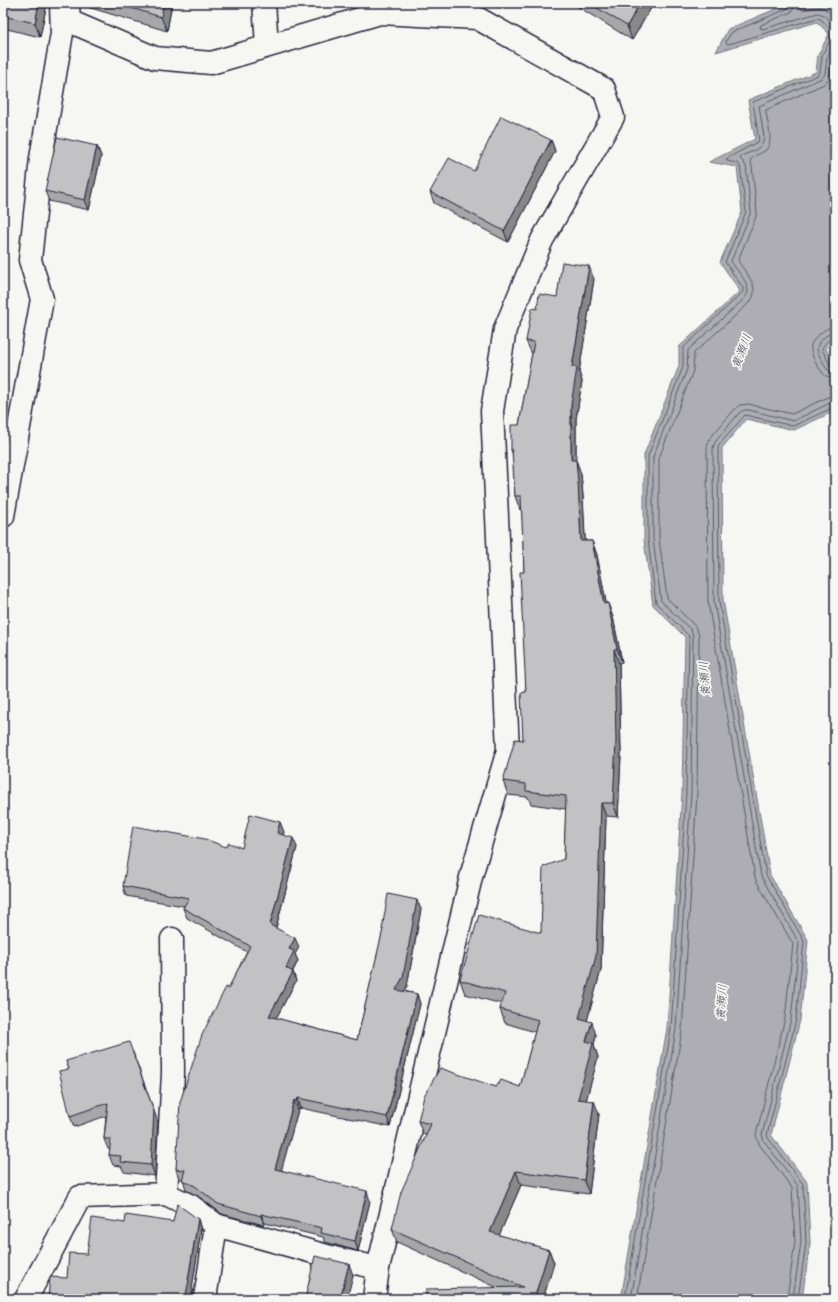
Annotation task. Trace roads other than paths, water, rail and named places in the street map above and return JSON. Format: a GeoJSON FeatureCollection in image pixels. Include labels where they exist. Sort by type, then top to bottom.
{"type":"FeatureCollection","features":[{"type":"Feature","properties":{"kind":"street"},"geometry":{"type":"LineString","coordinates":[[3,516],[42,299],[30,260],[41,158],[62,33],[61,3]]}},
{"type":"Feature","properties":{"kind":"street"},"geometry":{"type":"LineString","coordinates":[[68,3],[69,21],[155,58],[211,63],[380,14],[477,18],[604,89],[613,117],[542,240],[505,329],[492,411],[508,750],[472,873],[378,1268],[374,1299]]}},
{"type":"Feature","properties":{"kind":"street"},"geometry":{"type":"LineString","coordinates":[[264,3],[267,46]]}},
{"type":"Feature","properties":{"kind":"street"},"geometry":{"type":"LineString","coordinates":[[166,1194],[173,1074],[172,939]]}},
{"type":"Feature","properties":{"kind":"street"},"geometry":{"type":"LineString","coordinates":[[26,1299],[80,1197],[166,1194],[191,1206],[216,1225],[338,1259],[378,1268]]}},
{"type":"Feature","properties":{"kind":"street"},"geometry":{"type":"LineString","coordinates":[[205,1299],[216,1225]]}},
{"type":"Feature","properties":{"kind":"water","name":"黄瀬川"},"geometry":{"type":"Polygon","coordinates":[[[790,3],[835,3],[835,340],[826,349],[835,366],[835,411],[794,430],[746,419],[722,448],[723,600],[770,875],[808,940],[800,1020],[771,1135],[807,1182],[810,1243],[802,1299],[621,1299],[667,1028],[682,793],[685,637],[653,605],[644,540],[644,455],[679,366],[679,347],[740,291],[720,262],[742,212],[737,167],[709,162],[755,139],[748,100],[816,72],[818,55],[829,34],[817,22],[716,52],[728,29],[790,3]]]}}]}
